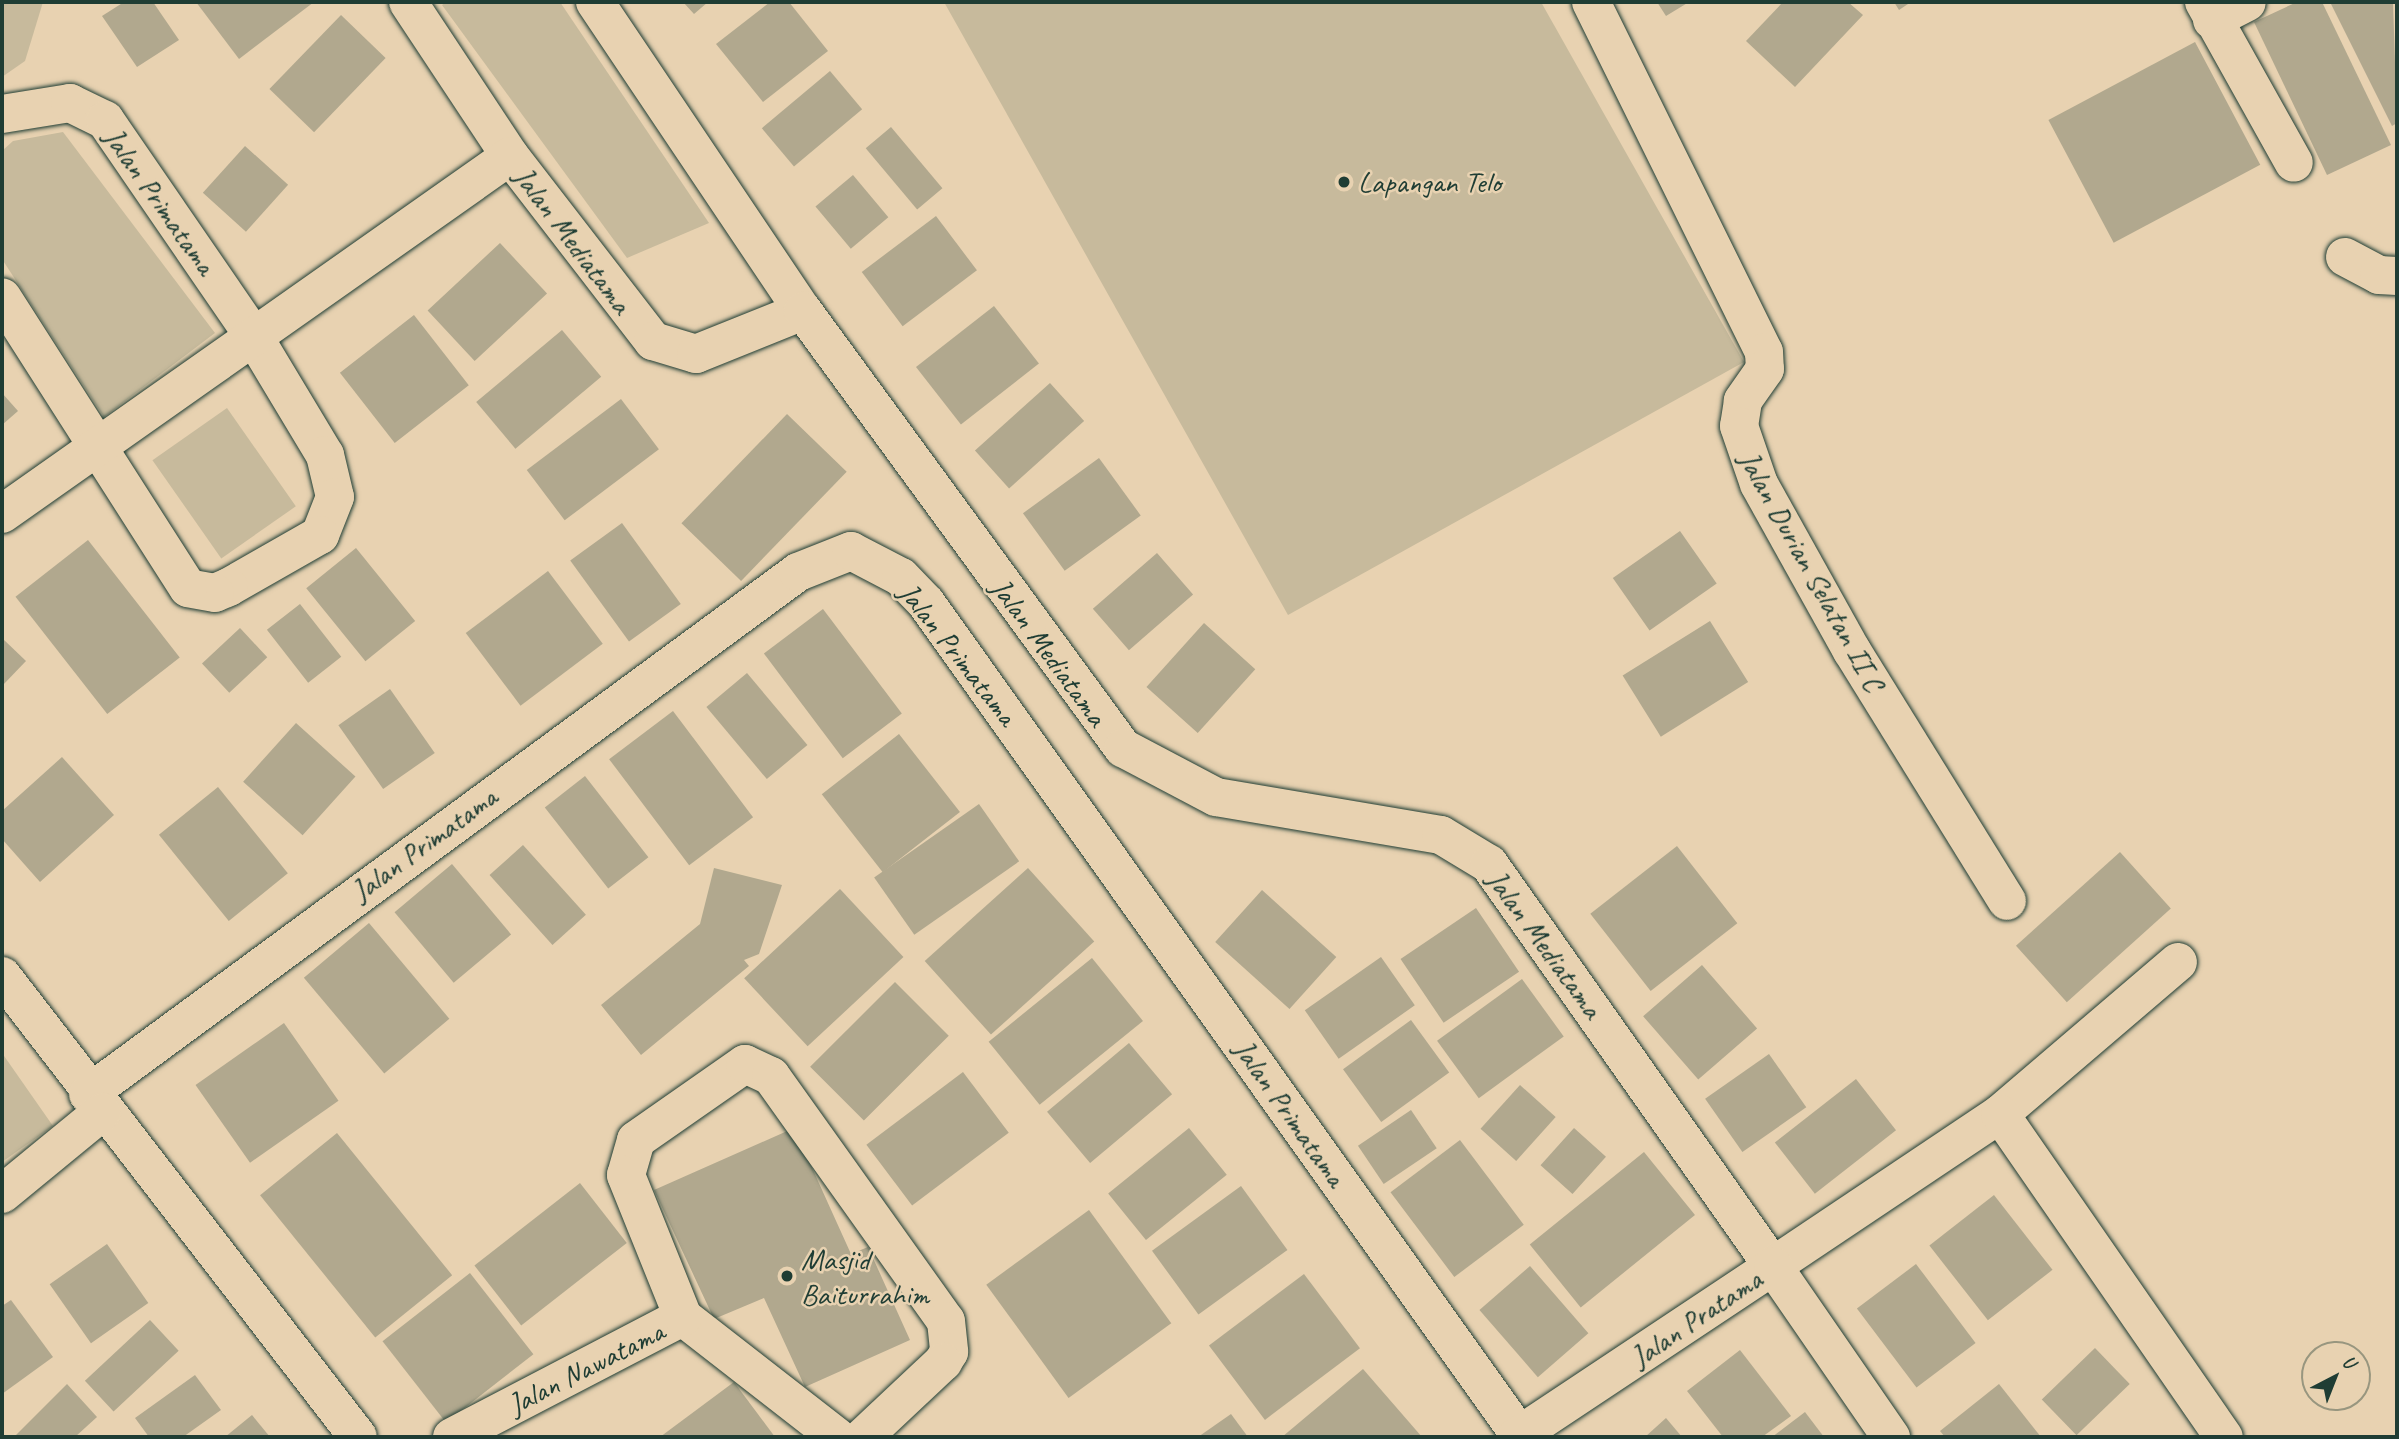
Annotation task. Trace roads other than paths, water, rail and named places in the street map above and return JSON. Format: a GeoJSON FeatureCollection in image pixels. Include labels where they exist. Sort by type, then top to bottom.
{"type":"FeatureCollection","features":[{"type":"Feature","properties":{"kind":"street","name":"Jalan Mediatama"},"geometry":{"type":"LineString","coordinates":[[408,2],[510,156],[653,341],[696,354],[803,311]]}},
{"type":"Feature","properties":{"kind":"street","name":"Jalan Mediatama"},"geometry":{"type":"LineString","coordinates":[[595,2],[803,311],[1123,748],[1216,797],[1441,835],[1489,864],[1773,1266]]}},
{"type":"Feature","properties":{"kind":"street","name":"Jalan Durian Selatan II C"},"geometry":{"type":"LineString","coordinates":[[1591,2],[1764,352],[1765,369],[1743,401],[1739,426],[1759,484],[1852,651],[2007,901]]}},
{"type":"Feature","properties":{"kind":"street"},"geometry":{"type":"LineString","coordinates":[[2246,2],[2208,11],[2294,163]]}},
{"type":"Feature","properties":{"kind":"street","name":"Jalan Primatama"},"geometry":{"type":"LineString","coordinates":[[2,114],[70,103],[105,120],[254,337],[332,477],[330,519],[309,544],[215,593],[188,588],[2,297]]}},
{"type":"Feature","properties":{"kind":"street"},"geometry":{"type":"LineString","coordinates":[[2,514],[510,156]]}},
{"type":"Feature","properties":{"kind":"street"},"geometry":{"type":"LineString","coordinates":[[2345,257],[2379,275],[2397,276]]}},
{"type":"Feature","properties":{"kind":"street","name":"Jalan Primatama"},"geometry":{"type":"LineString","coordinates":[[2,1194],[95,1103],[798,572],[851,551],[901,577],[926,603],[1518,1436]]}},
{"type":"Feature","properties":{"kind":"street"},"geometry":{"type":"LineString","coordinates":[[1773,1266],[2000,1114],[2178,962]]}},
{"type":"Feature","properties":{"kind":"street"},"geometry":{"type":"LineString","coordinates":[[2,976],[95,1103],[358,1437]]}},
{"type":"Feature","properties":{"kind":"street","name":"Jalan Nawatama"},"geometry":{"type":"LineString","coordinates":[[838,1437],[683,1317],[625,1163],[636,1140],[736,1069],[762,1068],[946,1321],[949,1352],[943,1362],[863,1437]]}},
{"type":"Feature","properties":{"kind":"street"},"geometry":{"type":"LineString","coordinates":[[2000,1114],[2224,1437]]}},
{"type":"Feature","properties":{"kind":"street","name":"Jalan Pratama"},"geometry":{"type":"LineString","coordinates":[[1518,1436],[1773,1266],[1891,1437]]}},
{"type":"Feature","properties":{"kind":"street","name":"Jalan Nawatama"},"geometry":{"type":"LineString","coordinates":[[452,1437],[683,1317]]}},
{"type":"Feature","properties":{"kind":"place","name":"Lapangan Telo"},"geometry":{"type":"Point","coordinates":[1344,182]}},
{"type":"Feature","properties":{"kind":"place","name":"Masjid Baiturrahim"},"geometry":{"type":"Point","coordinates":[787,1276]}}]}
